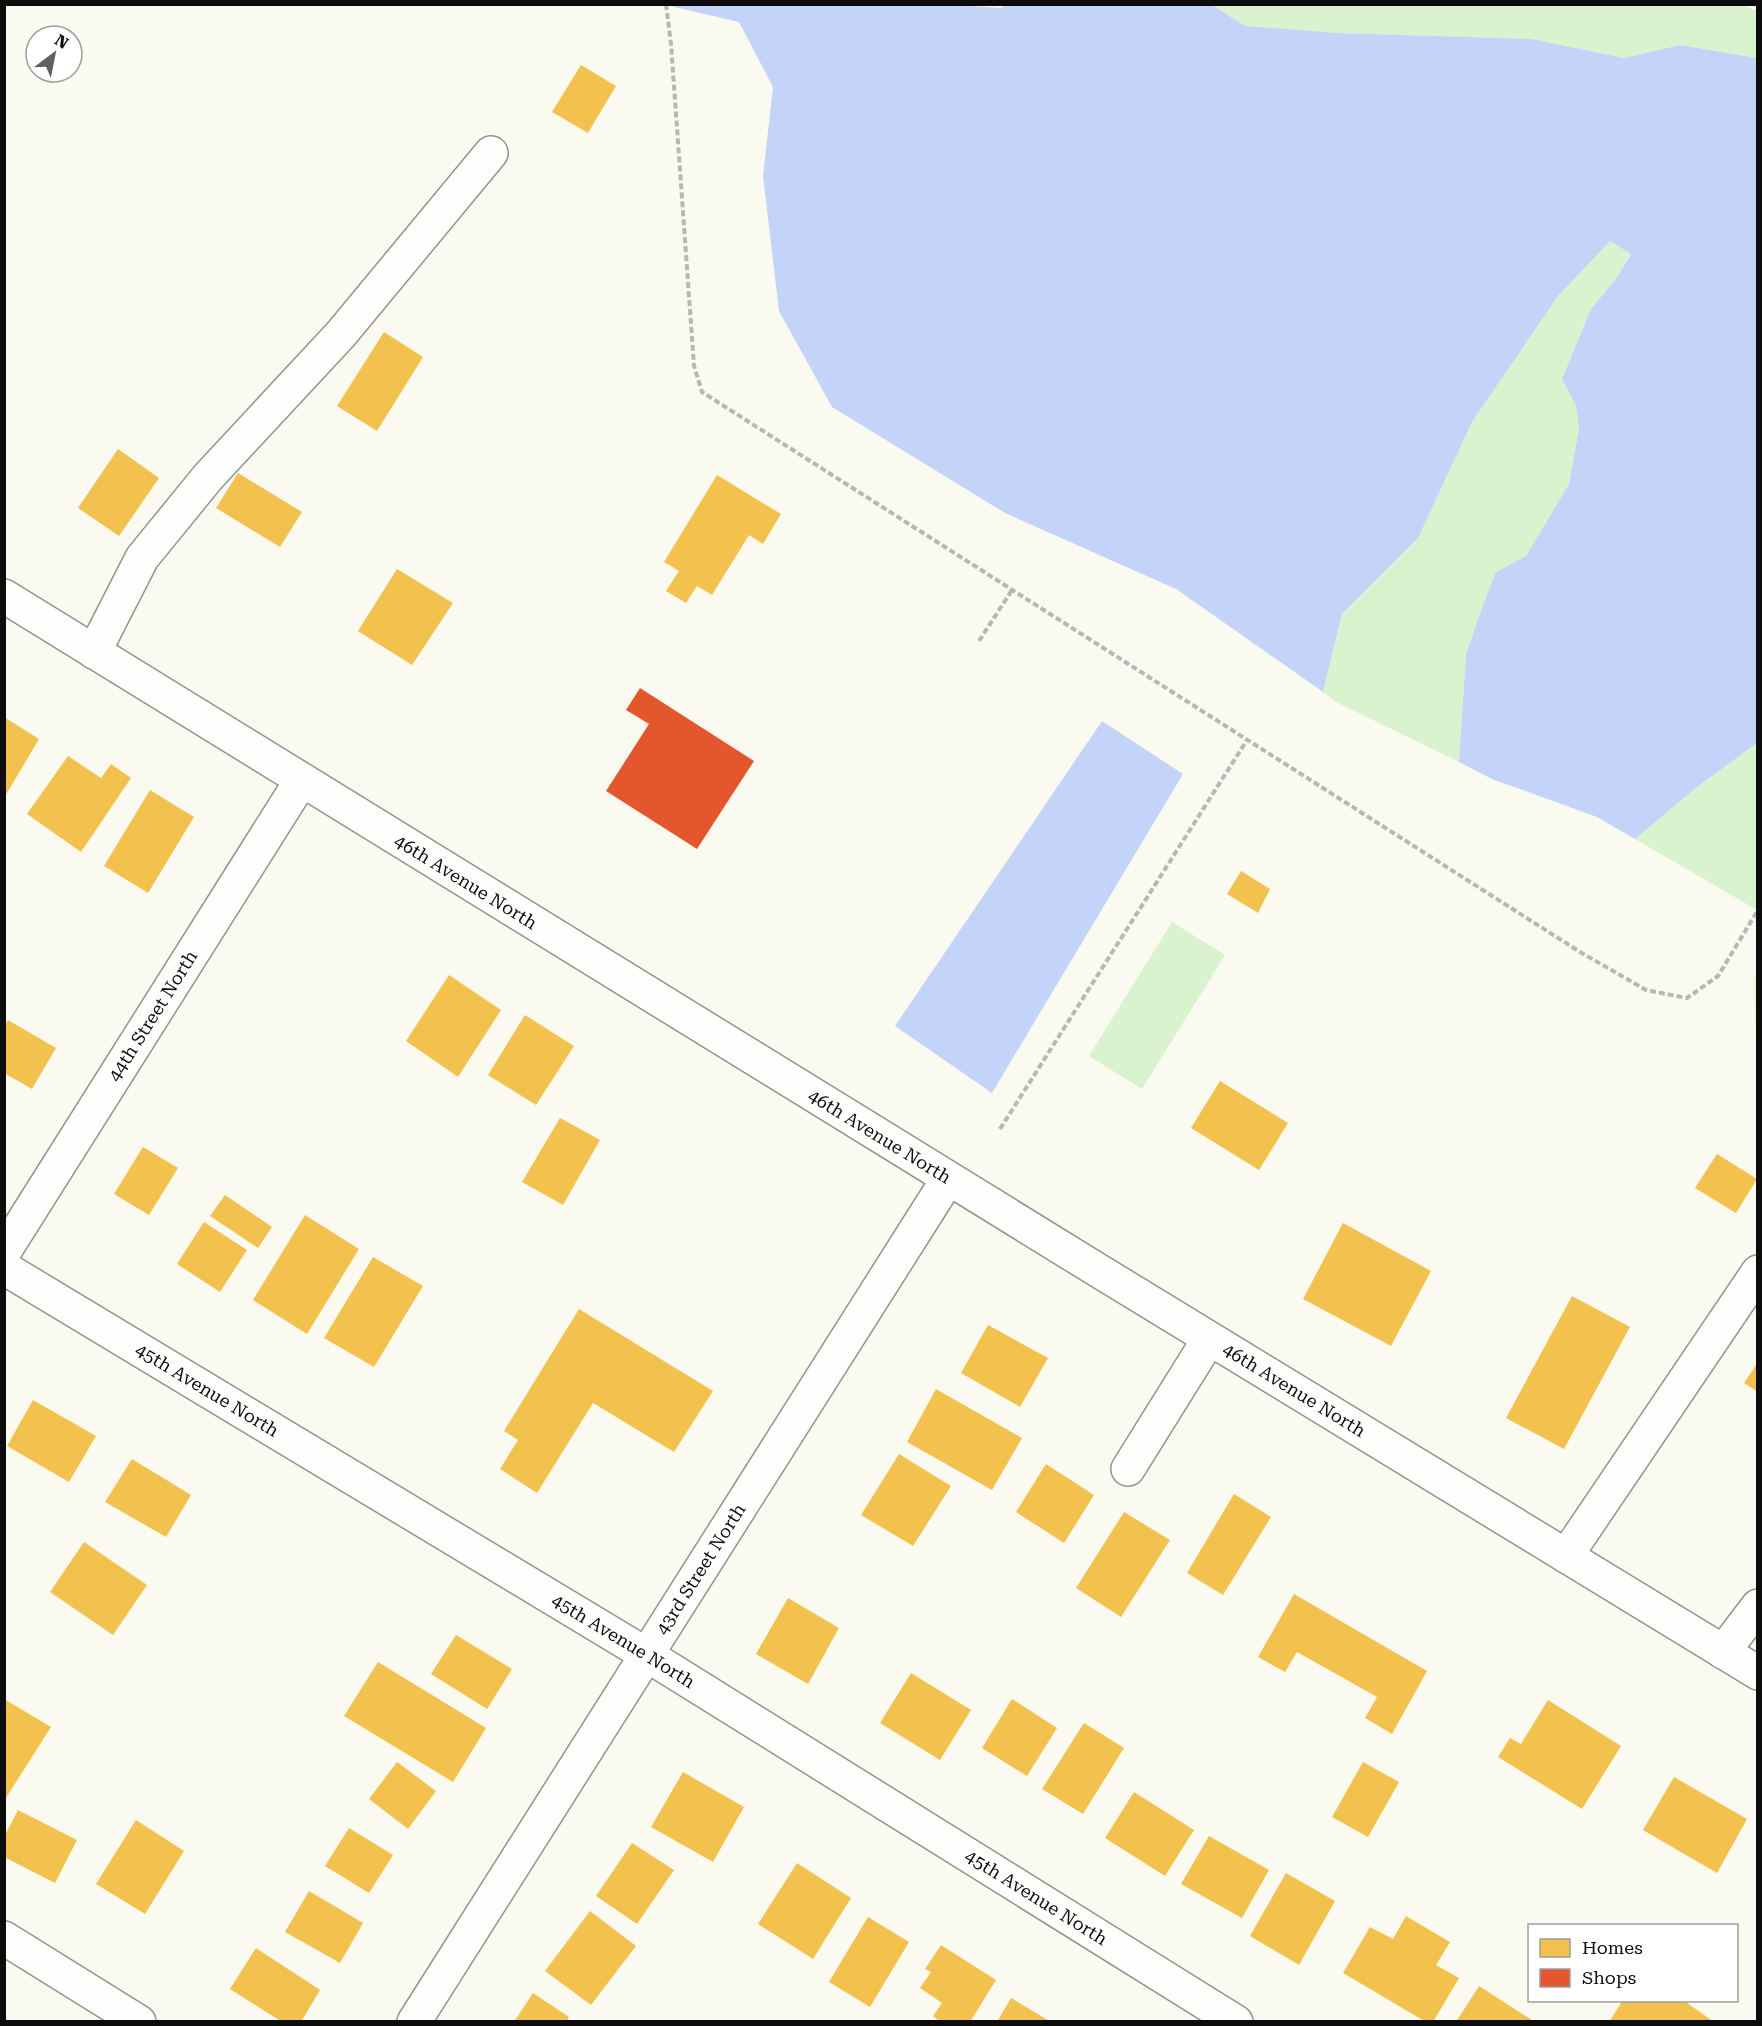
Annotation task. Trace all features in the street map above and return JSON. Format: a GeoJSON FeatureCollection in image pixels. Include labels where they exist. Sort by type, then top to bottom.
{"type":"FeatureCollection","features":[{"type":"Feature","properties":{"kind":"street"},"geometry":{"type":"LineString","coordinates":[[94,652],[142,558],[208,477],[340,334],[491,153]]}},
{"type":"Feature","properties":{"kind":"street","name":"46th Avenue North"},"geometry":{"type":"LineString","coordinates":[[4,596],[948,1179],[1758,1673]]}},
{"type":"Feature","properties":{"kind":"street","name":"44th Street North"},"geometry":{"type":"LineString","coordinates":[[4,1252],[301,781]]}},
{"type":"Feature","properties":{"kind":"street","name":"43rd Street North"},"geometry":{"type":"LineString","coordinates":[[414,2022],[948,1179]]}},
{"type":"Feature","properties":{"kind":"street","name":"45th Avenue North"},"geometry":{"type":"LineString","coordinates":[[4,1269],[647,1655],[1236,2022]]}},
{"type":"Feature","properties":{"kind":"street"},"geometry":{"type":"LineString","coordinates":[[1566,1556],[1758,1272]]}},
{"type":"Feature","properties":{"kind":"street"},"geometry":{"type":"LineString","coordinates":[[1128,1469],[1209,1339]]}},
{"type":"Feature","properties":{"kind":"street"},"geometry":{"type":"LineString","coordinates":[[1723,1652],[1758,1606]]}},
{"type":"Feature","properties":{"kind":"street"},"geometry":{"type":"LineString","coordinates":[[4,1938],[140,2022]]}},
{"type":"Feature","properties":{"kind":"path"},"geometry":{"type":"LineString","coordinates":[[666,4],[671,44],[694,366],[702,392],[1580,952],[1646,990],[1687,998],[1703,987],[1718,976],[1758,910]]}},
{"type":"Feature","properties":{"kind":"path"},"geometry":{"type":"LineString","coordinates":[[979,641],[1012,590]]}},
{"type":"Feature","properties":{"kind":"path"},"geometry":{"type":"LineString","coordinates":[[1000,1129],[1246,740]]}},
{"type":"Feature","properties":{"kind":"green space"},"geometry":{"type":"Polygon","coordinates":[[[1212,5],[1740,5],[1757,10],[1757,58],[1680,45],[1624,58],[1532,39],[1339,33],[1245,26],[1212,5]]]}},
{"type":"Feature","properties":{"kind":"green space"},"geometry":{"type":"Polygon","coordinates":[[[1609,241],[1631,253],[1615,280],[1591,309],[1562,379],[1577,405],[1579,429],[1569,484],[1526,556],[1496,572],[1466,655],[1459,762],[1336,702],[1323,692],[1342,614],[1418,538],[1472,422],[1558,296],[1609,241]]]}},
{"type":"Feature","properties":{"kind":"green space"},"geometry":{"type":"Polygon","coordinates":[[[1757,743],[1757,910],[1635,839],[1697,787],[1757,743]]]}},
{"type":"Feature","properties":{"kind":"green space"},"geometry":{"type":"Polygon","coordinates":[[[1172,922],[1225,955],[1142,1089],[1089,1056],[1172,922]]]}},
{"type":"Feature","properties":{"kind":"green space"},"geometry":{"type":"Polygon","coordinates":[[[1757,973],[1757,1058],[1753,979],[1757,973]]]}},
{"type":"Feature","properties":{"kind":"water"},"geometry":{"type":"Polygon","coordinates":[[[1009,4],[1212,5],[1245,26],[1339,33],[1532,39],[1624,58],[1680,45],[1757,58],[1757,743],[1697,787],[1635,839],[1597,817],[1492,779],[1459,762],[1466,655],[1496,572],[1526,556],[1569,484],[1579,429],[1576,405],[1562,379],[1591,309],[1615,280],[1631,254],[1610,241],[1558,296],[1472,422],[1418,538],[1342,614],[1323,692],[1176,589],[1005,513],[832,407],[779,311],[763,176],[773,87],[739,22],[666,5],[954,5],[1001,8],[1009,4]]]}},
{"type":"Feature","properties":{"kind":"water"},"geometry":{"type":"Polygon","coordinates":[[[1102,721],[1183,774],[992,1093],[895,1026],[1102,721]]]}},
{"type":"Feature","properties":{"kind":"building: Homes"},"geometry":{"type":"Polygon","coordinates":[[[581,65],[616,86],[588,133],[552,112],[581,65]]]}},
{"type":"Feature","properties":{"kind":"building: Homes"},"geometry":{"type":"Polygon","coordinates":[[[384,332],[423,357],[377,431],[337,406],[384,332]]]}},
{"type":"Feature","properties":{"kind":"building: Homes"},"geometry":{"type":"Polygon","coordinates":[[[118,449],[159,478],[119,536],[78,508],[118,449]]]}},
{"type":"Feature","properties":{"kind":"building: Homes"},"geometry":{"type":"Polygon","coordinates":[[[238,473],[302,512],[280,547],[216,508],[238,473]]]}},
{"type":"Feature","properties":{"kind":"building: Homes"},"geometry":{"type":"Polygon","coordinates":[[[717,475],[781,514],[763,544],[749,535],[712,595],[697,586],[686,603],[666,591],[679,571],[664,562],[717,475]]]}},
{"type":"Feature","properties":{"kind":"building: Homes"},"geometry":{"type":"Polygon","coordinates":[[[397,569],[453,603],[412,665],[358,631],[397,569]]]}},
{"type":"Feature","properties":{"kind":"building: Homes"},"geometry":{"type":"Polygon","coordinates":[[[4,717],[39,739],[4,798],[4,717]]]}},
{"type":"Feature","properties":{"kind":"building: Homes"},"geometry":{"type":"Polygon","coordinates":[[[68,756],[101,778],[111,764],[131,778],[81,852],[27,814],[68,756]]]}},
{"type":"Feature","properties":{"kind":"building: Homes"},"geometry":{"type":"Polygon","coordinates":[[[150,790],[194,817],[148,893],[104,866],[150,790]]]}},
{"type":"Feature","properties":{"kind":"building: Homes"},"geometry":{"type":"Polygon","coordinates":[[[1241,871],[1270,889],[1258,913],[1227,894],[1241,871]]]}},
{"type":"Feature","properties":{"kind":"building: Homes"},"geometry":{"type":"Polygon","coordinates":[[[449,975],[501,1010],[458,1077],[406,1041],[449,975]]]}},
{"type":"Feature","properties":{"kind":"building: Homes"},"geometry":{"type":"Polygon","coordinates":[[[525,1015],[574,1046],[536,1105],[488,1075],[525,1015]]]}},
{"type":"Feature","properties":{"kind":"building: Homes"},"geometry":{"type":"Polygon","coordinates":[[[8,1020],[56,1048],[32,1089],[4,1073],[4,1027],[8,1020]]]}},
{"type":"Feature","properties":{"kind":"building: Homes"},"geometry":{"type":"Polygon","coordinates":[[[1220,1081],[1288,1123],[1259,1170],[1191,1128],[1220,1081]]]}},
{"type":"Feature","properties":{"kind":"building: Homes"},"geometry":{"type":"Polygon","coordinates":[[[560,1118],[600,1140],[563,1205],[522,1182],[560,1118]]]}},
{"type":"Feature","properties":{"kind":"building: Homes"},"geometry":{"type":"Polygon","coordinates":[[[143,1147],[178,1168],[149,1215],[114,1194],[143,1147]]]}},
{"type":"Feature","properties":{"kind":"building: Homes"},"geometry":{"type":"Polygon","coordinates":[[[1717,1154],[1757,1179],[1736,1213],[1695,1188],[1717,1154]]]}},
{"type":"Feature","properties":{"kind":"building: Homes"},"geometry":{"type":"Polygon","coordinates":[[[225,1195],[272,1227],[258,1248],[210,1216],[225,1195]]]}},
{"type":"Feature","properties":{"kind":"building: Homes"},"geometry":{"type":"Polygon","coordinates":[[[305,1215],[359,1249],[307,1334],[253,1300],[305,1215]]]}},
{"type":"Feature","properties":{"kind":"building: Homes"},"geometry":{"type":"Polygon","coordinates":[[[204,1222],[247,1250],[220,1292],[177,1264],[204,1222]]]}},
{"type":"Feature","properties":{"kind":"building: Homes"},"geometry":{"type":"Polygon","coordinates":[[[1343,1223],[1431,1271],[1391,1346],[1303,1299],[1343,1223]]]}},
{"type":"Feature","properties":{"kind":"building: Homes"},"geometry":{"type":"Polygon","coordinates":[[[373,1257],[423,1286],[374,1367],[324,1338],[373,1257]]]}},
{"type":"Feature","properties":{"kind":"building: Homes"},"geometry":{"type":"Polygon","coordinates":[[[1572,1296],[1630,1327],[1564,1449],[1506,1418],[1572,1296]]]}},
{"type":"Feature","properties":{"kind":"building: Homes"},"geometry":{"type":"Polygon","coordinates":[[[579,1309],[713,1391],[674,1452],[593,1403],[537,1493],[500,1469],[518,1440],[504,1431],[579,1309]]]}},
{"type":"Feature","properties":{"kind":"building: Homes"},"geometry":{"type":"Polygon","coordinates":[[[988,1325],[1048,1358],[1020,1407],[961,1373],[988,1325]]]}},
{"type":"Feature","properties":{"kind":"building: Homes"},"geometry":{"type":"Polygon","coordinates":[[[1758,1362],[1758,1392],[1744,1383],[1758,1362]]]}},
{"type":"Feature","properties":{"kind":"building: Homes"},"geometry":{"type":"Polygon","coordinates":[[[936,1389],[1022,1438],[992,1490],[907,1442],[936,1389]]]}},
{"type":"Feature","properties":{"kind":"building: Homes"},"geometry":{"type":"Polygon","coordinates":[[[33,1400],[96,1436],[69,1482],[7,1446],[33,1400]]]}},
{"type":"Feature","properties":{"kind":"building: Homes"},"geometry":{"type":"Polygon","coordinates":[[[899,1454],[951,1486],[913,1546],[861,1515],[899,1454]]]}},
{"type":"Feature","properties":{"kind":"building: Homes"},"geometry":{"type":"Polygon","coordinates":[[[132,1459],[191,1495],[166,1537],[105,1502],[132,1459]]]}},
{"type":"Feature","properties":{"kind":"building: Homes"},"geometry":{"type":"Polygon","coordinates":[[[1046,1464],[1094,1495],[1064,1543],[1016,1512],[1046,1464]]]}},
{"type":"Feature","properties":{"kind":"building: Homes"},"geometry":{"type":"Polygon","coordinates":[[[1234,1494],[1271,1517],[1223,1595],[1187,1573],[1234,1494]]]}},
{"type":"Feature","properties":{"kind":"building: Homes"},"geometry":{"type":"Polygon","coordinates":[[[1124,1512],[1170,1540],[1121,1617],[1076,1588],[1124,1512]]]}},
{"type":"Feature","properties":{"kind":"building: Homes"},"geometry":{"type":"Polygon","coordinates":[[[84,1542],[147,1585],[113,1635],[50,1592],[84,1542]]]}},
{"type":"Feature","properties":{"kind":"building: Homes"},"geometry":{"type":"Polygon","coordinates":[[[1294,1594],[1427,1671],[1392,1734],[1365,1718],[1377,1697],[1297,1652],[1285,1672],[1258,1657],[1294,1594]]]}},
{"type":"Feature","properties":{"kind":"building: Homes"},"geometry":{"type":"Polygon","coordinates":[[[788,1598],[839,1628],[808,1684],[756,1654],[788,1598]]]}},
{"type":"Feature","properties":{"kind":"building: Homes"},"geometry":{"type":"Polygon","coordinates":[[[456,1635],[512,1669],[487,1709],[431,1674],[456,1635]]]}},
{"type":"Feature","properties":{"kind":"building: Homes"},"geometry":{"type":"Polygon","coordinates":[[[378,1662],[486,1728],[453,1782],[344,1716],[378,1662]]]}},
{"type":"Feature","properties":{"kind":"building: Homes"},"geometry":{"type":"Polygon","coordinates":[[[911,1673],[971,1710],[940,1760],[880,1723],[911,1673]]]}},
{"type":"Feature","properties":{"kind":"building: Homes"},"geometry":{"type":"Polygon","coordinates":[[[4,1699],[51,1727],[4,1801],[4,1699]]]}},
{"type":"Feature","properties":{"kind":"building: Homes"},"geometry":{"type":"Polygon","coordinates":[[[1012,1699],[1057,1728],[1027,1776],[982,1748],[1012,1699]]]}},
{"type":"Feature","properties":{"kind":"building: Homes"},"geometry":{"type":"Polygon","coordinates":[[[1548,1700],[1621,1746],[1582,1809],[1498,1757],[1510,1738],[1521,1744],[1548,1700]]]}},
{"type":"Feature","properties":{"kind":"building: Homes"},"geometry":{"type":"Polygon","coordinates":[[[1084,1723],[1124,1748],[1083,1814],[1042,1789],[1084,1723]]]}},
{"type":"Feature","properties":{"kind":"building: Homes"},"geometry":{"type":"Polygon","coordinates":[[[397,1762],[436,1791],[408,1829],[369,1799],[397,1762]]]}},
{"type":"Feature","properties":{"kind":"building: Homes"},"geometry":{"type":"Polygon","coordinates":[[[1363,1762],[1399,1782],[1368,1837],[1332,1817],[1363,1762]]]}},
{"type":"Feature","properties":{"kind":"building: Homes"},"geometry":{"type":"Polygon","coordinates":[[[683,1772],[744,1807],[713,1862],[651,1827],[683,1772]]]}},
{"type":"Feature","properties":{"kind":"building: Homes"},"geometry":{"type":"Polygon","coordinates":[[[1674,1777],[1747,1819],[1717,1873],[1643,1830],[1674,1777]]]}},
{"type":"Feature","properties":{"kind":"building: Homes"},"geometry":{"type":"Polygon","coordinates":[[[1134,1792],[1194,1830],[1165,1876],[1105,1838],[1134,1792]]]}},
{"type":"Feature","properties":{"kind":"building: Homes"},"geometry":{"type":"Polygon","coordinates":[[[18,1810],[77,1840],[55,1883],[4,1857],[4,1837],[18,1810]]]}},
{"type":"Feature","properties":{"kind":"building: Homes"},"geometry":{"type":"Polygon","coordinates":[[[136,1820],[184,1851],[145,1914],[96,1884],[136,1820]]]}},
{"type":"Feature","properties":{"kind":"building: Homes"},"geometry":{"type":"Polygon","coordinates":[[[349,1828],[393,1855],[369,1893],[325,1866],[349,1828]]]}},
{"type":"Feature","properties":{"kind":"building: Homes"},"geometry":{"type":"Polygon","coordinates":[[[1209,1836],[1269,1870],[1242,1918],[1181,1884],[1209,1836]]]}},
{"type":"Feature","properties":{"kind":"building: Homes"},"geometry":{"type":"Polygon","coordinates":[[[632,1843],[674,1870],[637,1924],[596,1896],[632,1843]]]}},
{"type":"Feature","properties":{"kind":"building: Homes"},"geometry":{"type":"Polygon","coordinates":[[[797,1863],[851,1898],[813,1959],[758,1924],[797,1863]]]}},
{"type":"Feature","properties":{"kind":"building: Homes"},"geometry":{"type":"Polygon","coordinates":[[[1286,1873],[1335,1901],[1299,1965],[1250,1936],[1286,1873]]]}},
{"type":"Feature","properties":{"kind":"building: Homes"},"geometry":{"type":"Polygon","coordinates":[[[309,1891],[363,1923],[340,1963],[285,1932],[309,1891]]]}},
{"type":"Feature","properties":{"kind":"building: Homes"},"geometry":{"type":"Polygon","coordinates":[[[590,1911],[636,1946],[591,2005],[545,1971],[590,1911]]]}},
{"type":"Feature","properties":{"kind":"building: Homes"},"geometry":{"type":"Polygon","coordinates":[[[1406,1916],[1450,1942],[1436,1965],[1459,1978],[1433,2022],[1426,2022],[1343,1973],[1370,1927],[1393,1939],[1406,1916]]]}},
{"type":"Feature","properties":{"kind":"building: Homes"},"geometry":{"type":"Polygon","coordinates":[[[868,1917],[909,1942],[870,2007],[829,1982],[868,1917]]]}},
{"type":"Feature","properties":{"kind":"building: Homes"},"geometry":{"type":"Polygon","coordinates":[[[941,1945],[996,1980],[970,2022],[941,2022],[933,2016],[942,2003],[920,1988],[931,1972],[925,1969],[941,1945]]]}},
{"type":"Feature","properties":{"kind":"building: Homes"},"geometry":{"type":"Polygon","coordinates":[[[256,1948],[320,1990],[301,2022],[282,2022],[230,1989],[256,1948]]]}},
{"type":"Feature","properties":{"kind":"building: Homes"},"geometry":{"type":"Polygon","coordinates":[[[1479,1986],[1535,2022],[1456,2022],[1479,1986]]]}},
{"type":"Feature","properties":{"kind":"building: Homes"},"geometry":{"type":"Polygon","coordinates":[[[533,1993],[569,2017],[566,2022],[514,2022],[533,1993]]]}},
{"type":"Feature","properties":{"kind":"building: Homes"},"geometry":{"type":"Polygon","coordinates":[[[1011,1998],[1051,2022],[997,2022],[1011,1998]]]}},
{"type":"Feature","properties":{"kind":"building: Homes"},"geometry":{"type":"Polygon","coordinates":[[[1622,2002],[1686,2002],[1714,2022],[1609,2022],[1622,2002]]]}},
{"type":"Feature","properties":{"kind":"building: Shops"},"geometry":{"type":"Polygon","coordinates":[[[640,688],[754,761],[697,849],[606,791],[649,724],[626,710],[640,688]]]}}]}
